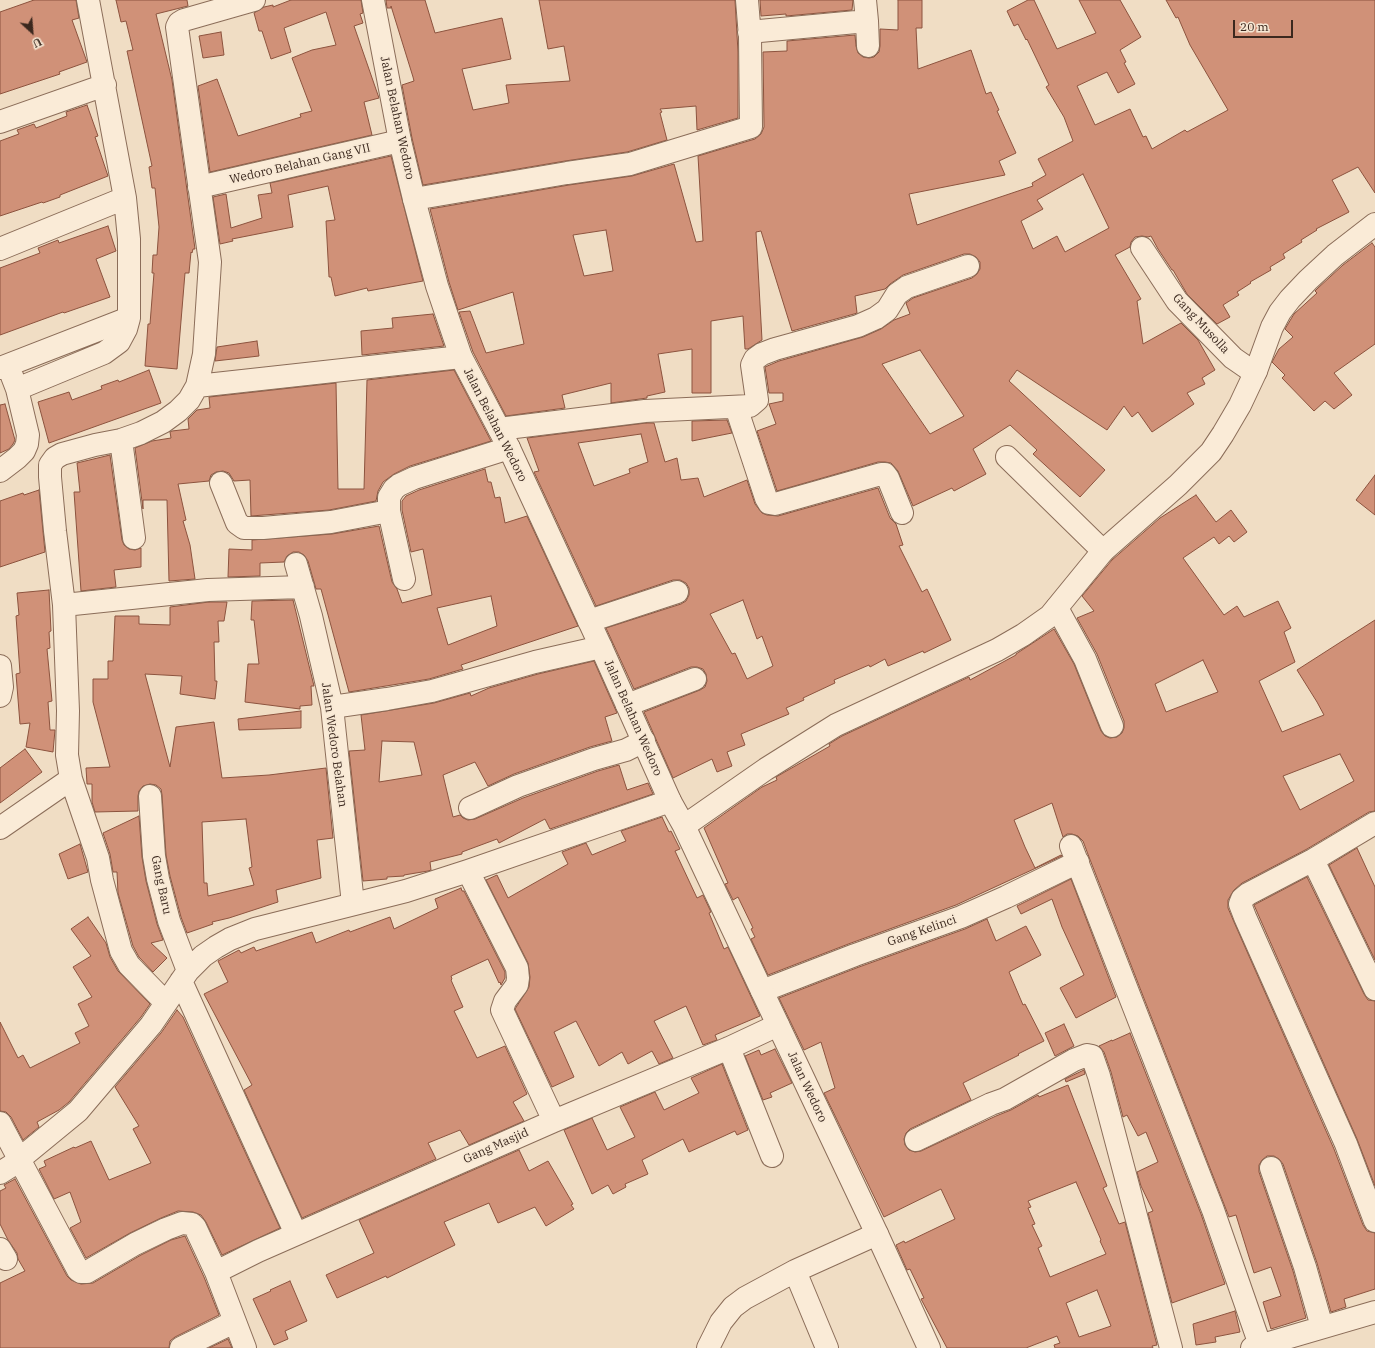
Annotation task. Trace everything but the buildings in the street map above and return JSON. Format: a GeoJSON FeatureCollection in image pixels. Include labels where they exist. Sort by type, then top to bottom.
{"type":"FeatureCollection","features":[{"type":"Feature","properties":{"kind":"street"},"geometry":{"type":"LineString","coordinates":[[17,389],[104,353],[119,342],[126,329],[129,318],[129,239],[125,198],[88,0]]}},
{"type":"Feature","properties":{"kind":"street"},"geometry":{"type":"LineString","coordinates":[[166,1003],[129,965],[123,955],[102,880],[98,858],[71,779],[67,755],[68,711],[64,606],[50,465],[62,454],[94,445],[121,440],[141,433],[163,422],[178,411],[188,400],[197,386],[204,354],[210,262],[177,27],[179,23],[184,20],[254,0]]}},
{"type":"Feature","properties":{"kind":"street","name":"Jalan Belahan Wedoro"},"geometry":{"type":"LineString","coordinates":[[373,0],[400,141],[414,199],[437,286],[461,357],[509,448],[644,741],[670,801],[684,826]]}},
{"type":"Feature","properties":{"kind":"street"},"geometry":{"type":"LineString","coordinates":[[414,199],[630,164],[752,127],[747,0]]}},
{"type":"Feature","properties":{"kind":"street"},"geometry":{"type":"LineString","coordinates":[[749,32],[866,10],[868,46]]}},
{"type":"Feature","properties":{"kind":"street"},"geometry":{"type":"LineString","coordinates":[[0,122],[104,86]]}},
{"type":"Feature","properties":{"kind":"street","name":"Wedoro Belahan Gang VII"},"geometry":{"type":"LineString","coordinates":[[199,187],[400,141]]}},
{"type":"Feature","properties":{"kind":"street"},"geometry":{"type":"LineString","coordinates":[[0,249],[125,198]]}},
{"type":"Feature","properties":{"kind":"street"},"geometry":{"type":"LineString","coordinates":[[684,826],[766,769],[836,725],[997,650],[1038,626],[1050,616],[1103,551],[1178,485],[1211,452],[1240,405],[1246,366],[1272,327],[1280,312],[1290,299],[1335,255],[1375,224]]}},
{"type":"Feature","properties":{"kind":"street","name":"Gang Musolla"},"geometry":{"type":"LineString","coordinates":[[1142,248],[1177,301],[1246,366]]}},
{"type":"Feature","properties":{"kind":"street"},"geometry":{"type":"LineString","coordinates":[[499,429],[645,411],[750,406],[757,400],[752,365],[755,359],[762,354],[858,326],[876,318],[887,310],[897,294],[907,287],[968,266]]}},
{"type":"Feature","properties":{"kind":"street"},"geometry":{"type":"LineString","coordinates":[[0,470],[17,458],[24,450],[27,444],[28,435],[17,389],[4,367],[129,318]]}},
{"type":"Feature","properties":{"kind":"street"},"geometry":{"type":"LineString","coordinates":[[197,386],[461,357]]}},
{"type":"Feature","properties":{"kind":"street"},"geometry":{"type":"LineString","coordinates":[[736,407],[766,498],[769,503],[775,504],[885,474],[902,513]]}},
{"type":"Feature","properties":{"kind":"street"},"geometry":{"type":"LineString","coordinates":[[121,440],[134,538]]}},
{"type":"Feature","properties":{"kind":"street"},"geometry":{"type":"LineString","coordinates":[[404,579],[389,512],[388,503],[390,493],[399,485],[414,478],[509,448]]}},
{"type":"Feature","properties":{"kind":"street"},"geometry":{"type":"LineString","coordinates":[[1006,457],[1103,551]]}},
{"type":"Feature","properties":{"kind":"street"},"geometry":{"type":"LineString","coordinates":[[221,483],[237,523],[244,528],[263,528],[330,522],[389,512]]}},
{"type":"Feature","properties":{"kind":"street","name":"Jalan Wedoro Belahan"},"geometry":{"type":"LineString","coordinates":[[296,564],[332,707],[353,904]]}},
{"type":"Feature","properties":{"kind":"street"},"geometry":{"type":"LineString","coordinates":[[64,606],[208,590],[303,587]]}},
{"type":"Feature","properties":{"kind":"street"},"geometry":{"type":"LineString","coordinates":[[589,621],[677,592]]}},
{"type":"Feature","properties":{"kind":"street"},"geometry":{"type":"LineString","coordinates":[[1057,608],[1085,660],[1112,726]]}},
{"type":"Feature","properties":{"kind":"street"},"geometry":{"type":"LineString","coordinates":[[332,707],[387,699],[432,690],[534,662],[601,647]]}},
{"type":"Feature","properties":{"kind":"street"},"geometry":{"type":"LineString","coordinates":[[0,666],[2,688],[0,696]]}},
{"type":"Feature","properties":{"kind":"street"},"geometry":{"type":"LineString","coordinates":[[627,705],[695,679]]}},
{"type":"Feature","properties":{"kind":"street"},"geometry":{"type":"LineString","coordinates":[[470,808],[518,786],[594,759],[626,750],[644,741]]}},
{"type":"Feature","properties":{"kind":"street"},"geometry":{"type":"LineString","coordinates":[[0,828],[71,779]]}},
{"type":"Feature","properties":{"kind":"street","name":"Gang Baru"},"geometry":{"type":"LineString","coordinates":[[150,796],[154,856],[158,879],[185,976],[296,1234]]}},
{"type":"Feature","properties":{"kind":"street"},"geometry":{"type":"LineString","coordinates":[[0,1173],[78,1111],[150,1025],[185,976],[203,956],[230,939],[255,930],[406,891],[670,801]]}},
{"type":"Feature","properties":{"kind":"street"},"geometry":{"type":"LineString","coordinates":[[1375,823],[1313,860],[1248,894],[1242,899],[1241,907],[1346,1144],[1375,1221]]}},
{"type":"Feature","properties":{"kind":"street","name":"Jalan Wedoro"},"geometry":{"type":"LineString","coordinates":[[684,826],[877,1234],[929,1348]]}},
{"type":"Feature","properties":{"kind":"street","name":"Gang Kelinci"},"geometry":{"type":"LineString","coordinates":[[762,991],[840,960],[961,917],[1006,897],[1074,854],[1210,1203],[1256,1347]]}},
{"type":"Feature","properties":{"kind":"street"},"geometry":{"type":"LineString","coordinates":[[1313,860],[1375,989]]}},
{"type":"Feature","properties":{"kind":"street"},"geometry":{"type":"LineString","coordinates":[[468,871],[517,968],[517,985],[505,1001],[502,1010],[554,1121]]}},
{"type":"Feature","properties":{"kind":"street","name":"Gang Masjid"},"geometry":{"type":"LineString","coordinates":[[216,1272],[296,1234],[554,1121],[729,1048],[778,1025]]}},
{"type":"Feature","properties":{"kind":"street"},"geometry":{"type":"LineString","coordinates":[[729,1048],[772,1156]]}},
{"type":"Feature","properties":{"kind":"street"},"geometry":{"type":"LineString","coordinates":[[916,1140],[991,1104],[1005,1099],[1074,1060],[1091,1055],[1099,1076],[1171,1348]]}},
{"type":"Feature","properties":{"kind":"street"},"geometry":{"type":"LineString","coordinates":[[0,1123],[20,1158],[78,1270],[81,1272],[87,1272],[135,1244],[166,1229],[182,1223],[189,1223],[195,1228],[216,1272],[245,1348]]}},
{"type":"Feature","properties":{"kind":"street"},"geometry":{"type":"LineString","coordinates":[[1271,1168],[1305,1267],[1322,1327]]}},
{"type":"Feature","properties":{"kind":"street"},"geometry":{"type":"LineString","coordinates":[[708,1348],[721,1322],[733,1308],[745,1298],[795,1271],[877,1234]]}},
{"type":"Feature","properties":{"kind":"street"},"geometry":{"type":"LineString","coordinates":[[795,1271],[827,1348]]}},
{"type":"Feature","properties":{"kind":"street"},"geometry":{"type":"LineString","coordinates":[[1256,1347],[1375,1312]]}},
{"type":"Feature","properties":{"kind":"street"},"geometry":{"type":"LineString","coordinates":[[181,1348],[234,1322]]}}]}
